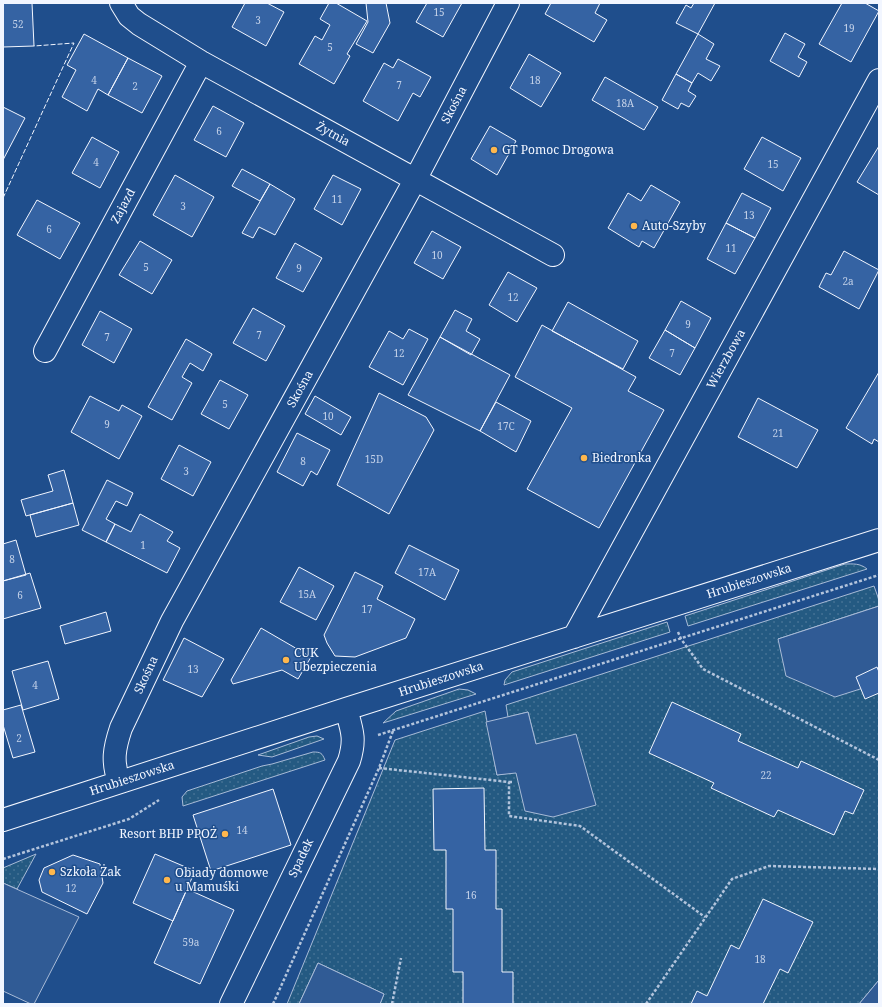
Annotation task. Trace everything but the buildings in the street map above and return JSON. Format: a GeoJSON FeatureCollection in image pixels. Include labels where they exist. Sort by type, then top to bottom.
{"type":"FeatureCollection","features":[{"type":"Feature","properties":{"kind":"street","name":"Żytnia"},"geometry":{"type":"LineString","coordinates":[[121,3],[130,16],[139,24],[201,62],[553,255]]}},
{"type":"Feature","properties":{"kind":"street","name":"Skośna"},"geometry":{"type":"LineString","coordinates":[[119,782],[114,767],[118,738],[172,621],[415,180],[508,3]]}},
{"type":"Feature","properties":{"kind":"street","name":"Zajazd"},"geometry":{"type":"LineString","coordinates":[[45,351],[201,62]]}},
{"type":"Feature","properties":{"kind":"street","name":"Wierzbowa"},"geometry":{"type":"LineString","coordinates":[[574,637],[879,80]]}},
{"type":"Feature","properties":{"kind":"street","name":"Hrubieszowska"},"geometry":{"type":"LineString","coordinates":[[3,820],[346,709],[879,540]]}},
{"type":"Feature","properties":{"kind":"street","name":"Spadek"},"geometry":{"type":"LineString","coordinates":[[231,1004],[349,761],[354,737],[346,709]]}},
{"type":"Feature","properties":{"kind":"path"},"geometry":{"type":"LineString","coordinates":[[376,736],[879,575]]}},
{"type":"Feature","properties":{"kind":"path"},"geometry":{"type":"LineString","coordinates":[[681,639],[703,669],[879,760]]}},
{"type":"Feature","properties":{"kind":"path"},"geometry":{"type":"LineString","coordinates":[[273,1004],[393,731]]}},
{"type":"Feature","properties":{"kind":"path"},"geometry":{"type":"LineString","coordinates":[[378,768],[514,782]]}},
{"type":"Feature","properties":{"kind":"path"},"geometry":{"type":"LineString","coordinates":[[509,782],[509,816],[580,826],[705,917]]}},
{"type":"Feature","properties":{"kind":"path"},"geometry":{"type":"LineString","coordinates":[[3,859],[128,819],[160,799]]}},
{"type":"Feature","properties":{"kind":"path"},"geometry":{"type":"LineString","coordinates":[[646,1004],[732,878],[769,866],[879,869]]}},
{"type":"Feature","properties":{"kind":"path"},"geometry":{"type":"LineString","coordinates":[[392,1004],[401,958]]}},
{"type":"Feature","properties":{"kind":"shaded area"},"geometry":{"type":"Polygon","coordinates":[[[845,564],[859,565],[867,569],[688,626],[685,616],[845,564]]]}},
{"type":"Feature","properties":{"kind":"shaded area"},"geometry":{"type":"Polygon","coordinates":[[[874,586],[879,600],[879,606],[778,639],[879,683],[879,980],[859,1004],[380,1004],[384,994],[318,963],[299,1004],[287,1004],[395,740],[485,711],[497,775],[516,772],[536,744],[528,712],[508,717],[506,705],[874,586]]]}},
{"type":"Feature","properties":{"kind":"shaded area"},"geometry":{"type":"Polygon","coordinates":[[[879,606],[879,683],[835,697],[786,676],[778,639],[879,606]]]}},
{"type":"Feature","properties":{"kind":"shaded area"},"geometry":{"type":"Polygon","coordinates":[[[667,622],[670,632],[504,685],[505,680],[512,672],[667,622]]]}},
{"type":"Feature","properties":{"kind":"shaded area"},"geometry":{"type":"Polygon","coordinates":[[[459,689],[468,690],[476,694],[383,723],[396,711],[459,689]]]}},
{"type":"Feature","properties":{"kind":"shaded area"},"geometry":{"type":"Polygon","coordinates":[[[528,712],[536,744],[576,734],[596,805],[553,817],[525,811],[516,773],[497,775],[486,722],[528,712]]]}},
{"type":"Feature","properties":{"kind":"shaded area"},"geometry":{"type":"Polygon","coordinates":[[[317,736],[324,739],[272,757],[258,755],[309,737],[317,736]]]}},
{"type":"Feature","properties":{"kind":"shaded area"},"geometry":{"type":"Polygon","coordinates":[[[313,752],[321,753],[325,760],[183,806],[182,797],[187,791],[262,766],[313,752]]]}},
{"type":"Feature","properties":{"kind":"shaded area"},"geometry":{"type":"Polygon","coordinates":[[[36,854],[17,889],[3,883],[3,868],[36,854]]]}},
{"type":"Feature","properties":{"kind":"shaded area"},"geometry":{"type":"Polygon","coordinates":[[[3,883],[79,917],[34,1004],[3,991],[3,883]]]}},
{"type":"Feature","properties":{"kind":"shaded area"},"geometry":{"type":"Polygon","coordinates":[[[318,963],[384,994],[380,1004],[299,1004],[318,963]]]}},
{"type":"Feature","properties":{"kind":"shaded area"},"geometry":{"type":"Polygon","coordinates":[[[879,980],[879,1004],[859,1004],[879,980]]]}},
{"type":"Feature","properties":{"kind":"fence"},"geometry":{"type":"LineString","coordinates":[[3,198],[74,43],[34,46]]}},
{"type":"Feature","properties":{"kind":"place","name":"GT Pomoc Drogowa"},"geometry":{"type":"Point","coordinates":[494,150]}},
{"type":"Feature","properties":{"kind":"place","name":"Auto-Szyby"},"geometry":{"type":"Point","coordinates":[634,226]}},
{"type":"Feature","properties":{"kind":"place","name":"Biedronka"},"geometry":{"type":"Point","coordinates":[584,458]}},
{"type":"Feature","properties":{"kind":"place","name":"CUK Ubezpieczenia"},"geometry":{"type":"Point","coordinates":[286,660]}},
{"type":"Feature","properties":{"kind":"place","name":"Resort BHP PPOŻ"},"geometry":{"type":"Point","coordinates":[225,834]}},
{"type":"Feature","properties":{"kind":"place","name":"Szkoła Żak"},"geometry":{"type":"Point","coordinates":[52,872]}},
{"type":"Feature","properties":{"kind":"place","name":"Obiady domowe u Mamuśki"},"geometry":{"type":"Point","coordinates":[167,880]}}]}
